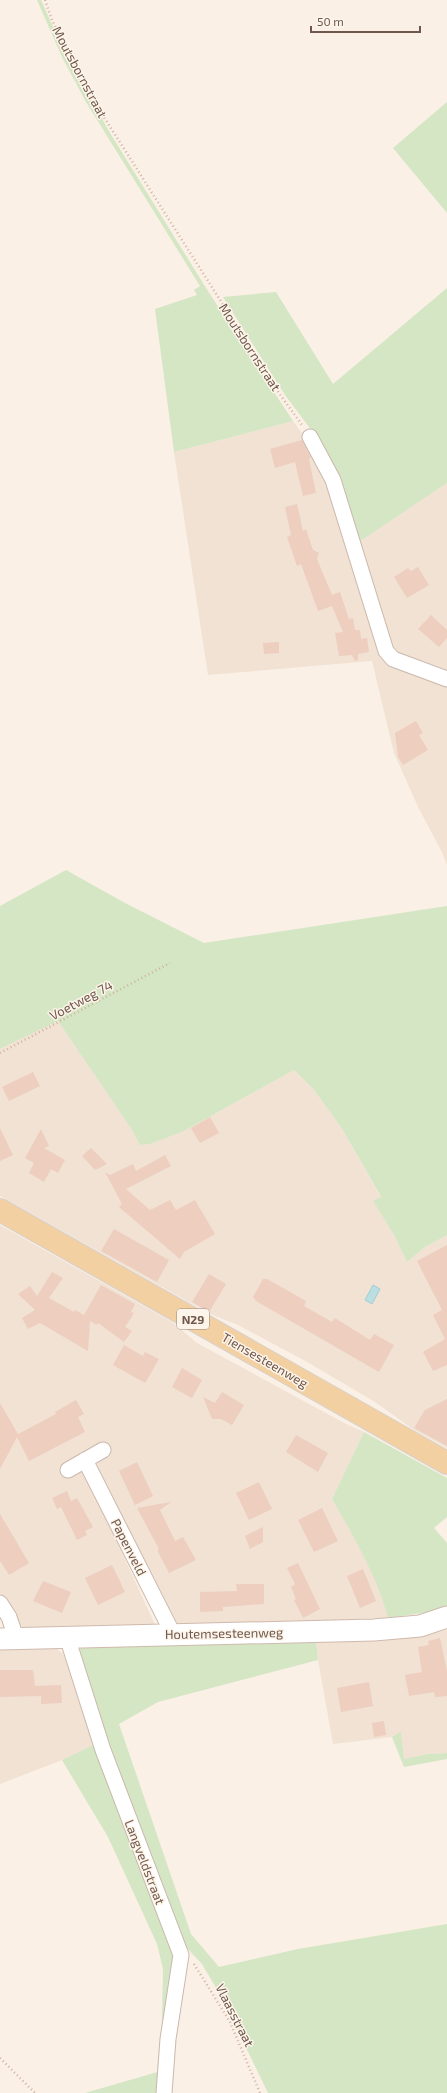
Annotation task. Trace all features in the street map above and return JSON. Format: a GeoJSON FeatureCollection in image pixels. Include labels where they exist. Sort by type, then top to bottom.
{"type":"FeatureCollection","features":[{"type":"Feature","properties":{"kind":"main road","name":"Tiensesteenweg"},"geometry":{"type":"LineString","coordinates":[[0,1210],[447,1463]]}},
{"type":"Feature","properties":{"kind":"street"},"geometry":{"type":"LineString","coordinates":[[310,437],[333,480],[386,651],[393,659],[447,678]]}},
{"type":"Feature","properties":{"kind":"street"},"geometry":{"type":"LineString","coordinates":[[68,1470],[103,1450]]}},
{"type":"Feature","properties":{"kind":"street","name":"Papenveld"},"geometry":{"type":"LineString","coordinates":[[85,1460],[173,1634]]}},
{"type":"Feature","properties":{"kind":"street"},"geometry":{"type":"LineString","coordinates":[[0,1603],[9,1617],[8,1639]]}},
{"type":"Feature","properties":{"kind":"street","name":"Houtemsesteenweg"},"geometry":{"type":"LineString","coordinates":[[8,1639],[374,1630],[420,1626],[447,1617]]}},
{"type":"Feature","properties":{"kind":"street","name":"Langveldstraat"},"geometry":{"type":"LineString","coordinates":[[67,1637],[103,1750],[181,1955],[168,2039],[164,2093]]}},
{"type":"Feature","properties":{"kind":"path","name":"Moutsbornstraat"},"geometry":{"type":"LineString","coordinates":[[45,0],[52,20],[95,103],[281,396],[310,437]]}},
{"type":"Feature","properties":{"kind":"path","name":"Voetweg 74"},"geometry":{"type":"LineString","coordinates":[[0,1053],[170,964]]}},
{"type":"Feature","properties":{"kind":"path","name":"Vlaasstraat"},"geometry":{"type":"LineString","coordinates":[[181,1955],[194,1964],[227,2016],[260,2093]]}},
{"type":"Feature","properties":{"kind":"path"},"geometry":{"type":"LineString","coordinates":[[0,2058],[35,2093]]}},
{"type":"Feature","properties":{"kind":"shaded area"},"geometry":{"type":"Polygon","coordinates":[[[293,421],[316,453],[331,492],[379,650],[447,684],[447,865],[442,852],[419,809],[394,753],[372,661],[208,675],[174,452],[293,421]]]}},
{"type":"Feature","properties":{"kind":"shaded area"},"geometry":{"type":"Polygon","coordinates":[[[447,483],[447,675],[396,656],[388,646],[359,542],[447,483]]]}},
{"type":"Feature","properties":{"kind":"shaded area"},"geometry":{"type":"Polygon","coordinates":[[[58,1021],[132,1130],[140,1145],[150,1144],[182,1132],[294,1070],[314,1090],[341,1127],[381,1198],[373,1201],[394,1235],[407,1262],[425,1247],[447,1235],[447,1448],[414,1430],[375,1402],[309,1363],[238,1325],[210,1314],[0,1196],[0,1049],[58,1021]]]}},
{"type":"Feature","properties":{"kind":"shaded area"},"geometry":{"type":"Polygon","coordinates":[[[0,1225],[172,1322],[197,1343],[346,1424],[364,1432],[332,1499],[371,1567],[383,1599],[388,1618],[176,1626],[99,1474],[97,1466],[99,1459],[108,1452],[104,1442],[59,1466],[65,1477],[78,1470],[86,1474],[156,1627],[24,1629],[21,1626],[0,1594],[0,1225]]]}},
{"type":"Feature","properties":{"kind":"shaded area"},"geometry":{"type":"Polygon","coordinates":[[[447,1630],[447,1753],[427,1754],[404,1759],[401,1731],[392,1737],[333,1744],[318,1660],[316,1640],[447,1630]]]}},
{"type":"Feature","properties":{"kind":"shaded area"},"geometry":{"type":"Polygon","coordinates":[[[56,1648],[63,1654],[80,1699],[93,1745],[62,1760],[0,1784],[0,1650],[56,1648]]]}},
{"type":"Feature","properties":{"kind":"green space"},"geometry":{"type":"Polygon","coordinates":[[[37,0],[41,0],[62,47],[110,133],[206,288],[293,421],[174,452],[155,309],[197,295],[194,290],[200,286],[86,102],[62,57],[37,0]]]}},
{"type":"Feature","properties":{"kind":"green space"},"geometry":{"type":"Polygon","coordinates":[[[447,102],[447,213],[393,148],[447,102]]]}},
{"type":"Feature","properties":{"kind":"green space"},"geometry":{"type":"Polygon","coordinates":[[[447,288],[447,483],[359,542],[333,466],[324,447],[285,395],[223,297],[276,292],[333,384],[447,288]]]}},
{"type":"Feature","properties":{"kind":"green space"},"geometry":{"type":"Polygon","coordinates":[[[66,870],[125,903],[204,943],[447,906],[447,1235],[425,1247],[407,1262],[394,1235],[373,1201],[381,1197],[341,1127],[314,1090],[294,1070],[182,1132],[150,1144],[140,1145],[132,1130],[58,1021],[0,1049],[0,906],[66,870]]]}},
{"type":"Feature","properties":{"kind":"green space"},"geometry":{"type":"Polygon","coordinates":[[[364,1432],[447,1478],[447,1517],[434,1528],[447,1543],[447,1608],[388,1618],[378,1587],[371,1572],[332,1499],[364,1432]]]}},
{"type":"Feature","properties":{"kind":"green space"},"geometry":{"type":"Polygon","coordinates":[[[316,1640],[318,1660],[158,1702],[119,1724],[191,1934],[219,1967],[298,1949],[447,1924],[447,2093],[268,2093],[222,1998],[202,1964],[184,1945],[159,2093],[85,2093],[161,2071],[163,1969],[157,1944],[108,1837],[62,1760],[93,1745],[112,1794],[79,1654],[81,1646],[316,1640]]]}},
{"type":"Feature","properties":{"kind":"green space"},"geometry":{"type":"Polygon","coordinates":[[[401,1731],[404,1759],[427,1754],[447,1753],[447,1759],[404,1767],[392,1737],[401,1731]]]}},
{"type":"Feature","properties":{"kind":"water"},"geometry":{"type":"Polygon","coordinates":[[[373,1285],[380,1289],[372,1304],[365,1300],[373,1285]]]}},
{"type":"Feature","properties":{"kind":"building"},"geometry":{"type":"Polygon","coordinates":[[[302,440],[311,458],[309,459],[316,493],[303,496],[295,462],[275,468],[270,449],[302,440]]]}},
{"type":"Feature","properties":{"kind":"building"},"geometry":{"type":"Polygon","coordinates":[[[297,504],[303,531],[306,529],[313,550],[319,553],[317,559],[332,595],[340,592],[349,619],[353,618],[355,630],[360,630],[361,639],[367,638],[369,652],[358,654],[358,660],[355,661],[352,655],[339,656],[335,633],[343,632],[332,606],[318,611],[301,564],[297,566],[287,537],[291,535],[285,507],[297,504]]]}},
{"type":"Feature","properties":{"kind":"building"},"geometry":{"type":"Polygon","coordinates":[[[418,567],[429,585],[407,598],[394,577],[408,568],[411,571],[418,567]]]}},
{"type":"Feature","properties":{"kind":"building"},"geometry":{"type":"Polygon","coordinates":[[[431,615],[447,630],[447,638],[439,647],[418,629],[431,615]]]}},
{"type":"Feature","properties":{"kind":"building"},"geometry":{"type":"Polygon","coordinates":[[[279,642],[279,653],[264,654],[263,643],[279,642]]]}},
{"type":"Feature","properties":{"kind":"building"},"geometry":{"type":"Polygon","coordinates":[[[416,721],[423,733],[419,735],[428,750],[403,765],[398,757],[395,733],[416,721]]]}},
{"type":"Feature","properties":{"kind":"building"},"geometry":{"type":"Polygon","coordinates":[[[33,1072],[40,1086],[9,1101],[2,1087],[33,1072]]]}},
{"type":"Feature","properties":{"kind":"building"},"geometry":{"type":"Polygon","coordinates":[[[210,1117],[219,1133],[200,1143],[191,1128],[210,1117]]]}},
{"type":"Feature","properties":{"kind":"building"},"geometry":{"type":"Polygon","coordinates":[[[0,1128],[13,1155],[0,1161],[0,1128]]]}},
{"type":"Feature","properties":{"kind":"building"},"geometry":{"type":"Polygon","coordinates":[[[41,1129],[49,1146],[44,1148],[65,1160],[58,1173],[51,1169],[44,1182],[29,1173],[34,1163],[25,1158],[41,1129]]]}},
{"type":"Feature","properties":{"kind":"building"},"geometry":{"type":"Polygon","coordinates":[[[91,1148],[107,1164],[95,1170],[82,1156],[91,1148]]]}},
{"type":"Feature","properties":{"kind":"building"},"geometry":{"type":"Polygon","coordinates":[[[165,1155],[171,1166],[126,1189],[150,1210],[170,1200],[176,1210],[195,1200],[215,1234],[184,1252],[180,1259],[119,1207],[122,1204],[105,1172],[110,1175],[133,1164],[136,1171],[165,1155]]]}},
{"type":"Feature","properties":{"kind":"building"},"geometry":{"type":"Polygon","coordinates":[[[114,1229],[169,1260],[157,1282],[101,1251],[114,1229]]]}},
{"type":"Feature","properties":{"kind":"building"},"geometry":{"type":"Polygon","coordinates":[[[447,1245],[447,1365],[433,1371],[423,1352],[445,1339],[433,1315],[442,1310],[417,1261],[447,1245]]]}},
{"type":"Feature","properties":{"kind":"building"},"geometry":{"type":"Polygon","coordinates":[[[52,1272],[63,1278],[49,1298],[74,1312],[75,1310],[84,1315],[101,1285],[135,1304],[131,1312],[134,1313],[125,1327],[132,1331],[124,1342],[98,1323],[97,1325],[90,1321],[88,1351],[40,1323],[28,1329],[22,1318],[35,1310],[18,1294],[30,1286],[37,1296],[52,1272]]]}},
{"type":"Feature","properties":{"kind":"building"},"geometry":{"type":"Polygon","coordinates":[[[209,1274],[226,1284],[209,1312],[192,1302],[209,1274]]]}},
{"type":"Feature","properties":{"kind":"building"},"geometry":{"type":"Polygon","coordinates":[[[263,1279],[267,1279],[306,1301],[304,1306],[332,1322],[335,1318],[370,1340],[374,1334],[394,1345],[379,1372],[256,1301],[253,1297],[263,1279]]]}},
{"type":"Feature","properties":{"kind":"building"},"geometry":{"type":"Polygon","coordinates":[[[124,1345],[143,1356],[145,1352],[159,1359],[145,1383],[113,1365],[124,1345]]]}},
{"type":"Feature","properties":{"kind":"building"},"geometry":{"type":"Polygon","coordinates":[[[182,1368],[202,1380],[192,1398],[172,1387],[182,1368]]]}},
{"type":"Feature","properties":{"kind":"building"},"geometry":{"type":"Polygon","coordinates":[[[222,1392],[244,1405],[232,1425],[221,1419],[212,1419],[203,1397],[215,1403],[222,1392]]]}},
{"type":"Feature","properties":{"kind":"building"},"geometry":{"type":"Polygon","coordinates":[[[447,1399],[447,1446],[414,1428],[425,1410],[447,1399]]]}},
{"type":"Feature","properties":{"kind":"building"},"geometry":{"type":"Polygon","coordinates":[[[76,1400],[84,1414],[78,1417],[85,1432],[29,1461],[17,1437],[0,1469],[0,1403],[18,1434],[56,1414],[55,1412],[76,1400]]]}},
{"type":"Feature","properties":{"kind":"building"},"geometry":{"type":"Polygon","coordinates":[[[296,1435],[328,1453],[318,1472],[286,1452],[296,1435]]]}},
{"type":"Feature","properties":{"kind":"building"},"geometry":{"type":"Polygon","coordinates":[[[137,1462],[153,1496],[135,1505],[119,1471],[137,1462]]]}},
{"type":"Feature","properties":{"kind":"building"},"geometry":{"type":"Polygon","coordinates":[[[259,1482],[272,1509],[249,1520],[236,1493],[259,1482]]]}},
{"type":"Feature","properties":{"kind":"building"},"geometry":{"type":"Polygon","coordinates":[[[67,1491],[71,1501],[77,1498],[93,1527],[85,1531],[87,1535],[77,1540],[61,1507],[57,1509],[52,1498],[67,1491]]]}},
{"type":"Feature","properties":{"kind":"building"},"geometry":{"type":"Polygon","coordinates":[[[171,1502],[160,1510],[175,1541],[183,1537],[196,1560],[169,1573],[157,1550],[159,1549],[137,1508],[171,1502]]]}},
{"type":"Feature","properties":{"kind":"building"},"geometry":{"type":"Polygon","coordinates":[[[322,1508],[338,1541],[314,1552],[298,1520],[322,1508]]]}},
{"type":"Feature","properties":{"kind":"building"},"geometry":{"type":"Polygon","coordinates":[[[0,1514],[29,1563],[9,1575],[0,1561],[0,1514]]]}},
{"type":"Feature","properties":{"kind":"building"},"geometry":{"type":"Polygon","coordinates":[[[263,1527],[263,1542],[250,1549],[245,1536],[263,1527]]]}},
{"type":"Feature","properties":{"kind":"building"},"geometry":{"type":"Polygon","coordinates":[[[298,1563],[320,1609],[303,1618],[294,1600],[296,1599],[291,1587],[295,1584],[287,1568],[298,1563]]]}},
{"type":"Feature","properties":{"kind":"building"},"geometry":{"type":"Polygon","coordinates":[[[112,1565],[125,1592],[98,1605],[85,1578],[112,1565]]]}},
{"type":"Feature","properties":{"kind":"building"},"geometry":{"type":"Polygon","coordinates":[[[363,1569],[376,1601],[360,1608],[347,1576],[363,1569]]]}},
{"type":"Feature","properties":{"kind":"building"},"geometry":{"type":"Polygon","coordinates":[[[43,1581],[71,1592],[62,1613],[33,1601],[43,1581]]]}},
{"type":"Feature","properties":{"kind":"building"},"geometry":{"type":"Polygon","coordinates":[[[236,1584],[264,1584],[264,1604],[223,1607],[223,1611],[200,1612],[200,1592],[237,1591],[236,1584]]]}},
{"type":"Feature","properties":{"kind":"building"},"geometry":{"type":"Polygon","coordinates":[[[440,1638],[447,1671],[447,1696],[435,1697],[434,1692],[409,1696],[405,1675],[422,1672],[418,1647],[429,1645],[428,1641],[440,1638]]]}},
{"type":"Feature","properties":{"kind":"building"},"geometry":{"type":"Polygon","coordinates":[[[0,1670],[33,1670],[35,1686],[61,1685],[62,1703],[41,1704],[41,1696],[0,1697],[0,1670]]]}},
{"type":"Feature","properties":{"kind":"building"},"geometry":{"type":"Polygon","coordinates":[[[369,1682],[373,1706],[341,1712],[337,1688],[369,1682]]]}},
{"type":"Feature","properties":{"kind":"building"},"geometry":{"type":"Polygon","coordinates":[[[384,1721],[386,1735],[374,1737],[372,1723],[384,1721]]]}}]}
